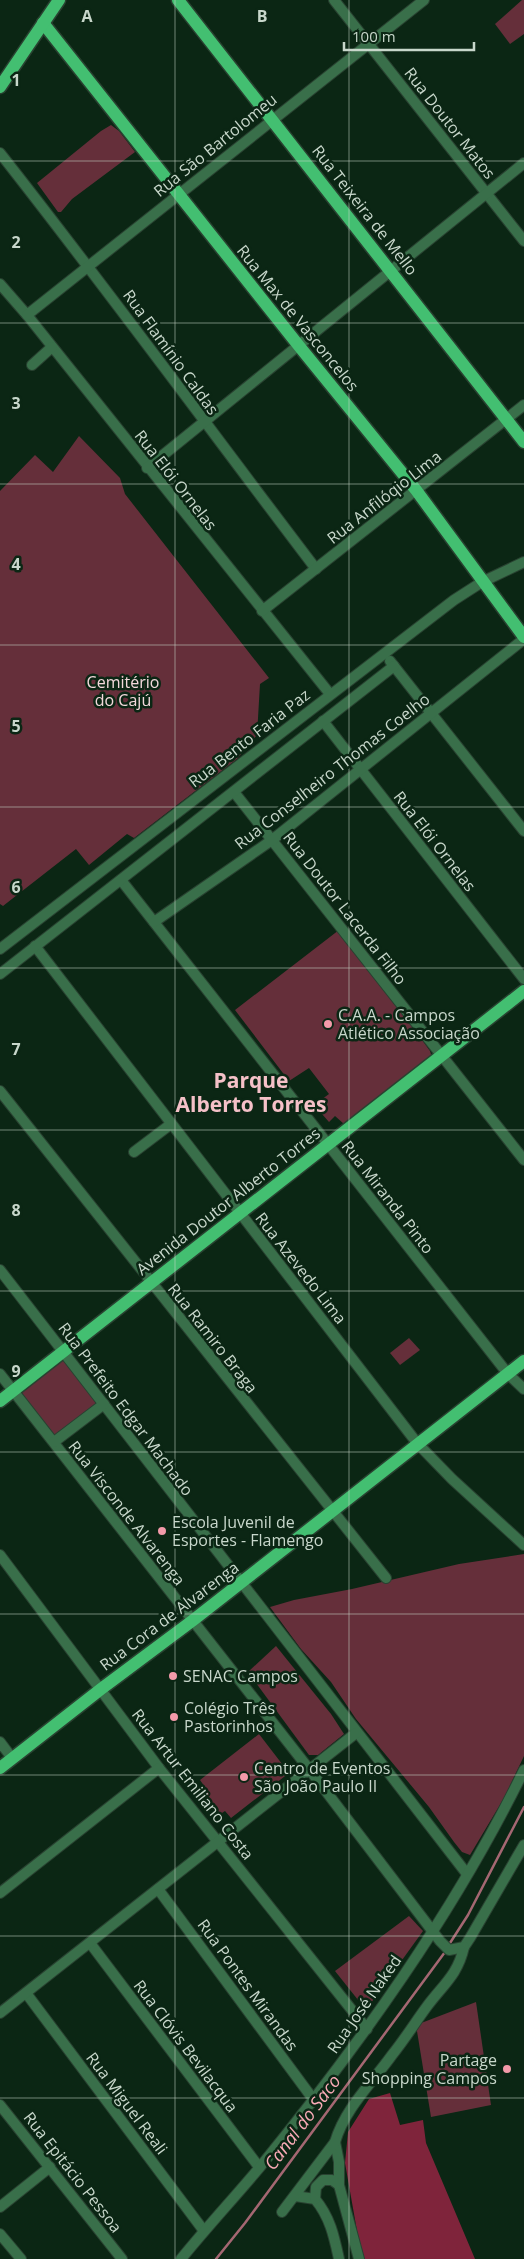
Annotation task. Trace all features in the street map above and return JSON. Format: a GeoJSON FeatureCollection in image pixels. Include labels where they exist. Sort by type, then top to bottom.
{"type":"FeatureCollection","features":[{"type":"Feature","properties":{"kind":"main road"},"geometry":{"type":"LineString","coordinates":[[0,87],[59,0]]}},
{"type":"Feature","properties":{"kind":"main road","name":"Rua Teixeira de Mello"},"geometry":{"type":"LineString","coordinates":[[178,0],[392,270],[524,442]]}},
{"type":"Feature","properties":{"kind":"main road","name":"Rua Max de Vasconcelos"},"geometry":{"type":"LineString","coordinates":[[44,23],[299,346],[416,490],[524,638]]}},
{"type":"Feature","properties":{"kind":"main road","name":"Avenida Doutor Alberto Torres"},"geometry":{"type":"LineString","coordinates":[[0,1401],[524,991]]}},
{"type":"Feature","properties":{"kind":"main road","name":"Rua Cora de Alvarenga"},"geometry":{"type":"LineString","coordinates":[[0,1768],[101,1688],[192,1621],[524,1361]]}},
{"type":"Feature","properties":{"kind":"street","name":"Rua Doutor Matos"},"geometry":{"type":"LineString","coordinates":[[334,0],[524,241]]}},
{"type":"Feature","properties":{"kind":"street","name":"Rua São Bartolomeu"},"geometry":{"type":"LineString","coordinates":[[27,315],[272,118],[424,0]]}},
{"type":"Feature","properties":{"kind":"street","name":"Rua Flamínio Caldas"},"geometry":{"type":"LineString","coordinates":[[0,153],[88,265],[316,569]]}},
{"type":"Feature","properties":{"kind":"street"},"geometry":{"type":"LineString","coordinates":[[147,468],[524,163]]}},
{"type":"Feature","properties":{"kind":"street","name":"Rua Elói Ornelas"},"geometry":{"type":"LineString","coordinates":[[0,284],[27,315],[147,468],[330,694]]}},
{"type":"Feature","properties":{"kind":"street"},"geometry":{"type":"LineString","coordinates":[[32,365],[52,347]]}},
{"type":"Feature","properties":{"kind":"street","name":"Rua Anfilóqio Lima"},"geometry":{"type":"LineString","coordinates":[[262,611],[524,405]]}},
{"type":"Feature","properties":{"kind":"street","name":"Rua Bento Faria Paz"},"geometry":{"type":"LineString","coordinates":[[0,949],[454,600],[482,582],[524,562]]}},
{"type":"Feature","properties":{"kind":"street","name":"Rua Conselheiro Thomas Coelho"},"geometry":{"type":"LineString","coordinates":[[154,922],[272,840],[524,638]]}},
{"type":"Feature","properties":{"kind":"street"},"geometry":{"type":"LineString","coordinates":[[384,653],[429,713],[524,831]]}},
{"type":"Feature","properties":{"kind":"street","name":"Rua Bento Faria Paz"},"geometry":{"type":"LineString","coordinates":[[0,974],[394,666]]}},
{"type":"Feature","properties":{"kind":"street","name":"Rua Elói Ornelas"},"geometry":{"type":"LineString","coordinates":[[323,721],[524,980]]}},
{"type":"Feature","properties":{"kind":"street","name":"Rua Doutor Lacerda Filho"},"geometry":{"type":"LineString","coordinates":[[234,792],[524,1160]]}},
{"type":"Feature","properties":{"kind":"street","name":"Rua Miranda Pinto"},"geometry":{"type":"LineString","coordinates":[[120,880],[508,1374],[524,1389]]}},
{"type":"Feature","properties":{"kind":"street","name":"Rua Azevedo Lima"},"geometry":{"type":"LineString","coordinates":[[35,946],[417,1443],[466,1492],[524,1545]]}},
{"type":"Feature","properties":{"kind":"street","name":"Rua Ramiro Braga"},"geometry":{"type":"LineString","coordinates":[[0,1091],[331,1512],[386,1578]]}},
{"type":"Feature","properties":{"kind":"street"},"geometry":{"type":"LineString","coordinates":[[134,1152],[171,1124]]}},
{"type":"Feature","properties":{"kind":"street","name":"Rua Prefeito Edgar Machado"},"geometry":{"type":"LineString","coordinates":[[0,1270],[240,1583],[467,1874]]}},
{"type":"Feature","properties":{"kind":"street","name":"Rua Visconde Alvarenga"},"geometry":{"type":"LineString","coordinates":[[0,1374],[449,1950],[456,1970]]}},
{"type":"Feature","properties":{"kind":"street"},"geometry":{"type":"LineString","coordinates":[[54,1442],[104,1404]]}},
{"type":"Feature","properties":{"kind":"street","name":"Rua Artur Emiliano Costa"},"geometry":{"type":"LineString","coordinates":[[0,1555],[159,1768],[367,2028]]}},
{"type":"Feature","properties":{"kind":"street"},"geometry":{"type":"LineString","coordinates":[[0,2013],[356,1733]]}},
{"type":"Feature","properties":{"kind":"street"},"geometry":{"type":"LineString","coordinates":[[0,1742],[12,1758]]}},
{"type":"Feature","properties":{"kind":"street"},"geometry":{"type":"LineString","coordinates":[[0,1893],[159,1768]]}},
{"type":"Feature","properties":{"kind":"street","name":"Rua José Naked"},"geometry":{"type":"LineString","coordinates":[[181,2259],[259,2167],[367,2028],[433,1930],[467,1874],[524,1770]]}},
{"type":"Feature","properties":{"kind":"street"},"geometry":{"type":"LineString","coordinates":[[282,2212],[296,2196],[335,2142],[339,2128],[351,2108],[456,1970],[464,1947],[524,1845]]}},
{"type":"Feature","properties":{"kind":"street","name":"Rua Pontes Mirandas"},"geometry":{"type":"LineString","coordinates":[[158,1889],[313,2099]]}},
{"type":"Feature","properties":{"kind":"street","name":"Rua Clóvis Bevilacqua"},"geometry":{"type":"LineString","coordinates":[[90,1943],[259,2167]]}},
{"type":"Feature","properties":{"kind":"street"},"geometry":{"type":"LineString","coordinates":[[449,1950],[464,1947]]}},
{"type":"Feature","properties":{"kind":"street","name":"Rua Miguel Reali"},"geometry":{"type":"LineString","coordinates":[[26,1993],[204,2231]]}},
{"type":"Feature","properties":{"kind":"street","name":"Rua Epitácio Pessoa"},"geometry":{"type":"LineString","coordinates":[[0,2105],[122,2259]]}},
{"type":"Feature","properties":{"kind":"street"},"geometry":{"type":"LineString","coordinates":[[335,2142],[339,2162],[339,2185],[359,2259]]}},
{"type":"Feature","properties":{"kind":"street"},"geometry":{"type":"LineString","coordinates":[[0,2207],[50,2167]]}},
{"type":"Feature","properties":{"kind":"street"},"geometry":{"type":"LineString","coordinates":[[339,2185],[332,2180],[323,2180],[316,2186],[315,2199],[329,2220],[339,2259]]}},
{"type":"Feature","properties":{"kind":"street"},"geometry":{"type":"LineString","coordinates":[[296,2196],[315,2199]]}},
{"type":"Feature","properties":{"kind":"street"},"geometry":{"type":"LineString","coordinates":[[0,2234],[21,2259]]}},
{"type":"Feature","properties":{"kind":"green space"},"geometry":{"type":"Polygon","coordinates":[[[524,0],[524,34],[510,44],[495,24],[524,0]]]}},
{"type":"Feature","properties":{"kind":"green space"},"geometry":{"type":"Polygon","coordinates":[[[111,125],[119,131],[135,152],[72,199],[61,212],[58,212],[37,183],[111,125]]]}},
{"type":"Feature","properties":{"kind":"green space","name":"Cemitério do Cajú"},"geometry":{"type":"Polygon","coordinates":[[[79,436],[120,478],[125,494],[269,678],[260,684],[257,735],[237,759],[134,838],[127,834],[89,865],[76,849],[3,906],[0,904],[0,491],[35,455],[53,472],[79,436]]]}},
{"type":"Feature","properties":{"kind":"green space","name":"C.A.A. - Campos Atlético Associação"},"geometry":{"type":"Polygon","coordinates":[[[339,930],[417,1033],[432,1057],[344,1124],[335,1116],[329,1122],[314,1105],[329,1094],[309,1068],[289,1081],[235,1010],[339,930]]]}},
{"type":"Feature","properties":{"kind":"green space"},"geometry":{"type":"Polygon","coordinates":[[[409,1338],[420,1350],[400,1365],[390,1353],[409,1338]]]}},
{"type":"Feature","properties":{"kind":"green space"},"geometry":{"type":"Polygon","coordinates":[[[63,1355],[100,1404],[56,1438],[19,1390],[63,1355]]]}},
{"type":"Feature","properties":{"kind":"green space"},"geometry":{"type":"Polygon","coordinates":[[[524,1554],[524,1756],[504,1798],[470,1855],[462,1852],[429,1807],[356,1719],[331,1682],[301,1649],[270,1607],[294,1600],[352,1589],[459,1564],[524,1554]]]}},
{"type":"Feature","properties":{"kind":"green space"},"geometry":{"type":"Polygon","coordinates":[[[276,1646],[331,1714],[344,1734],[318,1755],[309,1755],[248,1672],[276,1646]]]}},
{"type":"Feature","properties":{"kind":"green space","name":"Centro de Eventos São João Paulo II"},"geometry":{"type":"Polygon","coordinates":[[[259,1734],[289,1773],[231,1818],[225,1811],[219,1815],[202,1794],[207,1790],[200,1780],[259,1734]]]}},
{"type":"Feature","properties":{"kind":"green space"},"geometry":{"type":"Polygon","coordinates":[[[409,1916],[423,1931],[366,2010],[335,1971],[409,1916]]]}},
{"type":"Feature","properties":{"kind":"green space"},"geometry":{"type":"Polygon","coordinates":[[[476,2002],[491,2105],[431,2117],[416,2025],[476,2002]]]}},
{"type":"Feature","properties":{"kind":"shaded area"},"geometry":{"type":"Polygon","coordinates":[[[390,2093],[400,2125],[423,2120],[426,2143],[475,2259],[362,2259],[345,2163],[348,2132],[369,2099],[390,2093]]]}},
{"type":"Feature","properties":{"kind":"waterway","name":"Canal do Saco"},"geometry":{"type":"LineString","coordinates":[[450,1943],[468,1915],[524,1807]]}},
{"type":"Feature","properties":{"kind":"waterway","name":"Canal do Saco"},"geometry":{"type":"LineString","coordinates":[[216,2259],[245,2223],[445,1952]]}},
{"type":"Feature","properties":{"kind":"place","name":"C.A.A. - Campos Atlético Associação"},"geometry":{"type":"Point","coordinates":[328,1024]}},
{"type":"Feature","properties":{"kind":"place","name":"Escola Juvenil de Esportes - Flamengo"},"geometry":{"type":"Point","coordinates":[162,1531]}},
{"type":"Feature","properties":{"kind":"place","name":"SENAC Campos"},"geometry":{"type":"Point","coordinates":[173,1676]}},
{"type":"Feature","properties":{"kind":"place","name":"Colégio Três Pastorinhos"},"geometry":{"type":"Point","coordinates":[174,1717]}},
{"type":"Feature","properties":{"kind":"place","name":"Centro de Eventos São João Paulo II"},"geometry":{"type":"Point","coordinates":[244,1777]}},
{"type":"Feature","properties":{"kind":"place","name":"Partage Shopping Campos"},"geometry":{"type":"Point","coordinates":[507,2069]}},
{"type":"Feature","properties":{"kind":"district","name":"Parque Alberto Torres"},"geometry":{"type":"Point","coordinates":[251,1092]}}]}
